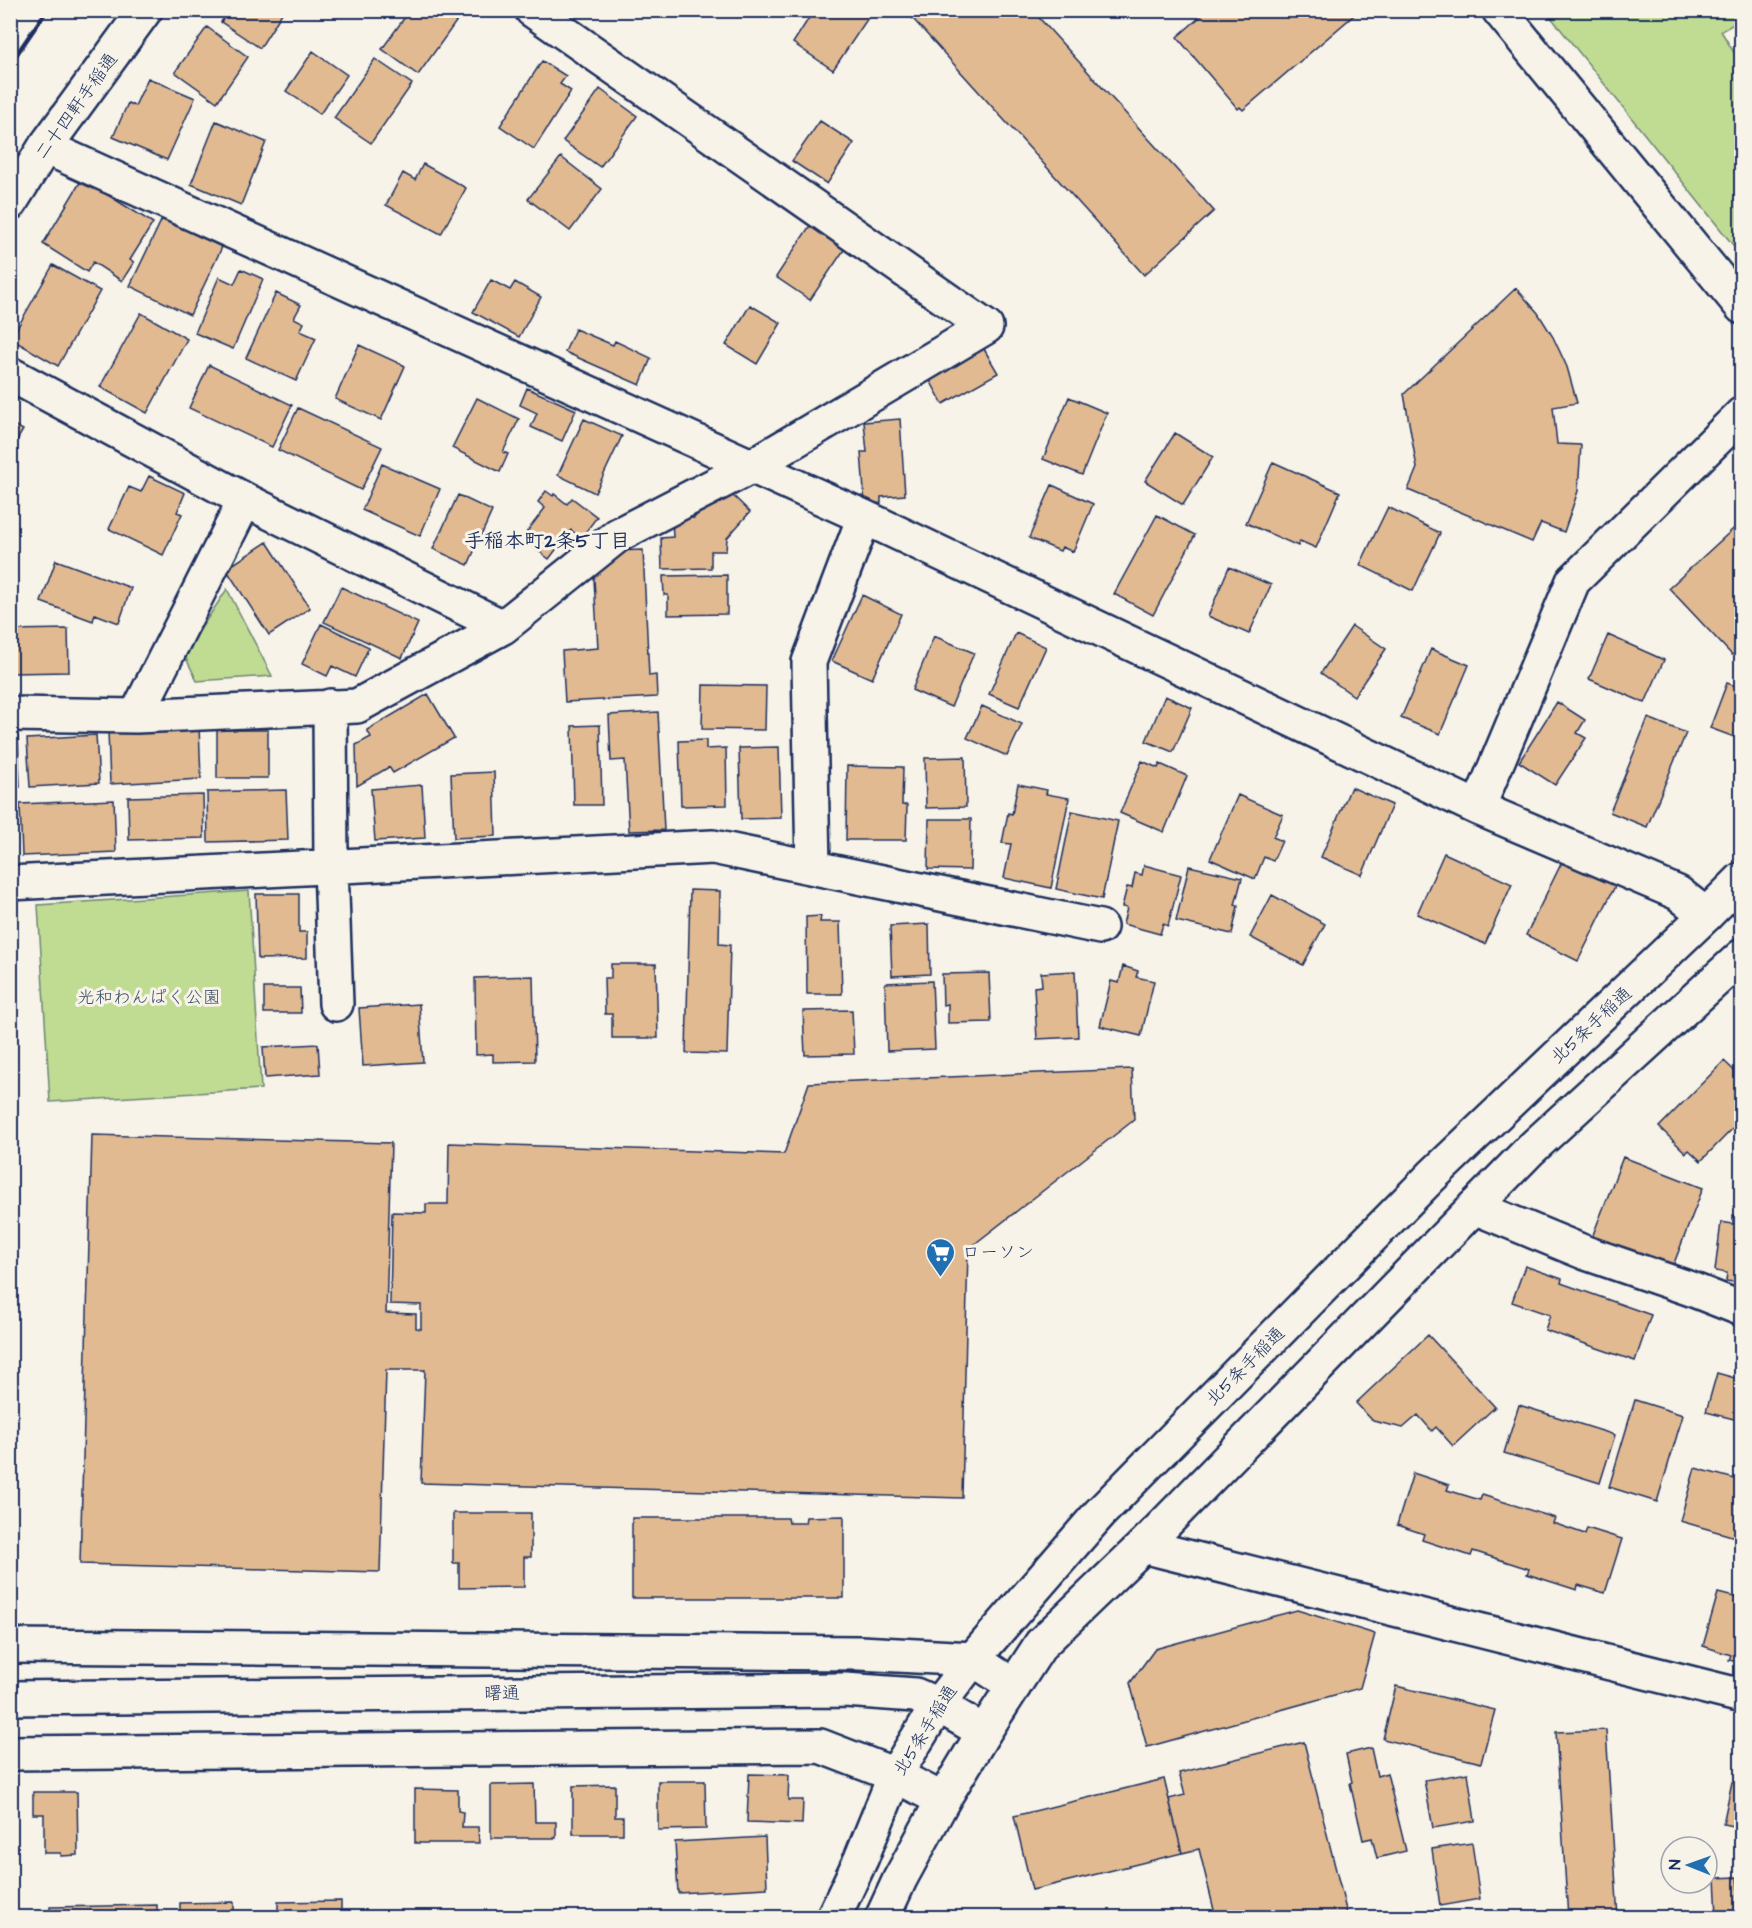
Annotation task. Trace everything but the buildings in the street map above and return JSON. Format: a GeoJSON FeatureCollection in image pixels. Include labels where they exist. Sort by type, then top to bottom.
{"type":"FeatureCollection","features":[{"type":"Feature","properties":{"kind":"main road","name":"二十四軒手稲通"},"geometry":{"type":"LineString","coordinates":[[10,203],[45,147],[145,10]]}},
{"type":"Feature","properties":{"kind":"main road"},"geometry":{"type":"LineString","coordinates":[[10,714],[136,716],[357,706],[503,627],[618,535],[752,466],[986,327],[532,10]]}},
{"type":"Feature","properties":{"kind":"main road"},"geometry":{"type":"LineString","coordinates":[[1498,10],[1742,308]]}},
{"type":"Feature","properties":{"kind":"main road"},"geometry":{"type":"LineString","coordinates":[[45,147],[864,517],[1478,808],[1678,893],[1728,899]]}},
{"type":"Feature","properties":{"kind":"main road"},"geometry":{"type":"LineString","coordinates":[[10,374],[245,500],[503,627]]}},
{"type":"Feature","properties":{"kind":"main road"},"geometry":{"type":"LineString","coordinates":[[1478,808],[1573,581],[1742,414]]}},
{"type":"Feature","properties":{"kind":"main road"},"geometry":{"type":"LineString","coordinates":[[136,716],[245,500]]}},
{"type":"Feature","properties":{"kind":"main road"},"geometry":{"type":"LineString","coordinates":[[813,867],[809,662],[864,517]]}},
{"type":"Feature","properties":{"kind":"main road"},"geometry":{"type":"LineString","coordinates":[[330,706],[331,867],[336,1004]]}},
{"type":"Feature","properties":{"kind":"main road"},"geometry":{"type":"LineString","coordinates":[[10,883],[713,847],[1100,927]]}},
{"type":"Feature","properties":{"kind":"main road","name":"北5条手稲通"},"geometry":{"type":"LineString","coordinates":[[833,1917],[861,1859],[895,1775],[938,1705],[973,1659],[1099,1514],[1423,1184],[1728,899]]}},
{"type":"Feature","properties":{"kind":"main road"},"geometry":{"type":"LineString","coordinates":[[882,1917],[943,1800],[1041,1644],[1143,1546],[1530,1150],[1742,956]]}},
{"type":"Feature","properties":{"kind":"main road"},"geometry":{"type":"LineString","coordinates":[[1474,1207],[1586,1253],[1742,1309]]}},
{"type":"Feature","properties":{"kind":"main road"},"geometry":{"type":"LineString","coordinates":[[1143,1546],[1742,1696]]}},
{"type":"Feature","properties":{"kind":"main road"},"geometry":{"type":"LineString","coordinates":[[10,1646],[860,1653],[913,1658],[973,1659],[1014,1686]]}},
{"type":"Feature","properties":{"kind":"main road","name":"曙通"},"geometry":{"type":"LineString","coordinates":[[10,1698],[845,1690],[915,1695],[938,1705],[984,1732]]}},
{"type":"Feature","properties":{"kind":"main road"},"geometry":{"type":"LineString","coordinates":[[10,1753],[820,1746],[895,1775],[943,1800]]}},
{"type":"Feature","properties":{"kind":"green space"},"geometry":{"type":"Polygon","coordinates":[[[1546,11],[1741,11],[1741,20],[1721,31],[1741,64],[1741,255],[1546,11]]]}},
{"type":"Feature","properties":{"kind":"green space"},"geometry":{"type":"Polygon","coordinates":[[[227,589],[272,676],[197,681],[184,654],[227,589]]]}},
{"type":"Feature","properties":{"kind":"green space","name":"光和わんぱく公園"},"geometry":{"type":"Polygon","coordinates":[[[249,891],[261,1089],[50,1102],[38,905],[249,891]]]}},
{"type":"Feature","properties":{"kind":"railway"},"geometry":{"type":"LineString","coordinates":[[10,64],[47,10]]}},
{"type":"Feature","properties":{"kind":"place","name":"ローソン"},"geometry":{"type":"Point","coordinates":[941,1278]}},
{"type":"Feature","properties":{"kind":"district","name":"手稲本町2条5丁目"},"geometry":{"type":"Point","coordinates":[547,540]}}]}
